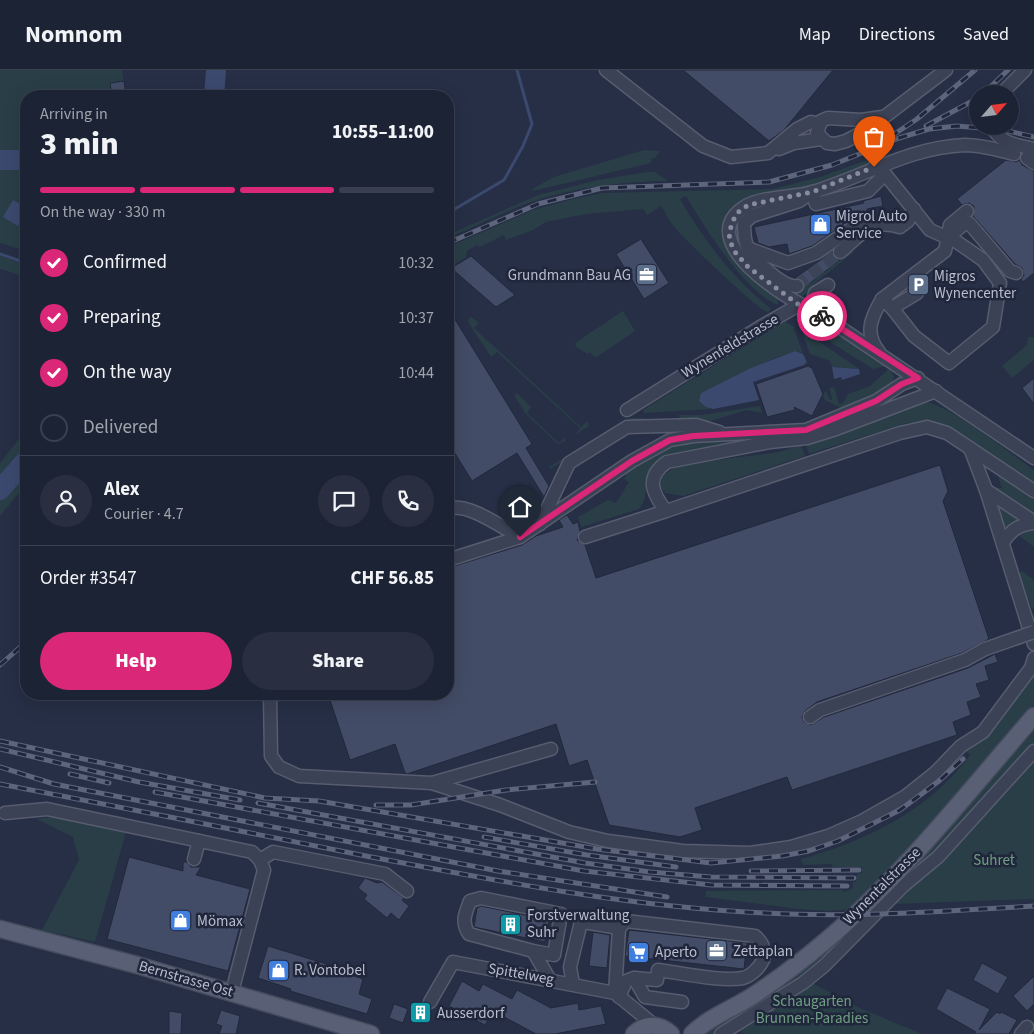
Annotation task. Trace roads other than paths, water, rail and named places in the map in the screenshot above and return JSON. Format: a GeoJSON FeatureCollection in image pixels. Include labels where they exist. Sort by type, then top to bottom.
{"type":"FeatureCollection","features":[{"type":"Feature","properties":{"kind":"main road","name":"Wynentalstrasse"},"geometry":{"type":"LineString","coordinates":[[634,1034],[640,1029],[697,1029],[790,971],[862,909],[910,859],[1034,716]]}},
{"type":"Feature","properties":{"kind":"main road","name":"Bernstrasse Ost"},"geometry":{"type":"LineString","coordinates":[[0,929],[232,992],[371,1034]]}},
{"type":"Feature","properties":{"kind":"street"},"geometry":{"type":"LineString","coordinates":[[606,70],[711,150],[731,157],[768,154],[797,129],[811,122],[820,124]]}},
{"type":"Feature","properties":{"kind":"street"},"geometry":{"type":"LineString","coordinates":[[882,118],[861,120],[828,118],[820,124],[817,133],[820,139],[827,144],[846,141],[874,126],[946,70]]}},
{"type":"Feature","properties":{"kind":"street"},"geometry":{"type":"LineString","coordinates":[[1010,85],[1025,70]]}},
{"type":"Feature","properties":{"kind":"street"},"geometry":{"type":"LineString","coordinates":[[996,135],[1004,142],[1032,157]]}},
{"type":"Feature","properties":{"kind":"street"},"geometry":{"type":"LineString","coordinates":[[776,148],[820,139]]}},
{"type":"Feature","properties":{"kind":"street"},"geometry":{"type":"LineString","coordinates":[[1014,154],[974,146],[935,148],[879,171],[812,192],[748,205],[736,214],[729,239],[735,252],[748,267],[799,305],[817,312],[936,390],[1034,458]]}},
{"type":"Feature","properties":{"kind":"street"},"geometry":{"type":"LineString","coordinates":[[879,171],[914,209],[930,230],[983,260],[1000,283],[993,328],[949,363],[914,336],[892,308],[882,300]]}},
{"type":"Feature","properties":{"kind":"street"},"geometry":{"type":"LineString","coordinates":[[868,191],[879,171]]}},
{"type":"Feature","properties":{"kind":"street"},"geometry":{"type":"LineString","coordinates":[[812,192],[816,204],[894,186]]}},
{"type":"Feature","properties":{"kind":"street"},"geometry":{"type":"LineString","coordinates":[[797,286],[787,286],[773,276],[748,248],[744,224],[752,216],[799,201],[812,192]]}},
{"type":"Feature","properties":{"kind":"street"},"geometry":{"type":"LineString","coordinates":[[748,248],[788,263],[816,253],[855,226],[886,222],[900,227],[908,221],[914,209]]}},
{"type":"Feature","properties":{"kind":"street"},"geometry":{"type":"LineString","coordinates":[[882,356],[873,344],[871,317],[882,300],[945,252],[950,225],[967,211]]}},
{"type":"Feature","properties":{"kind":"street"},"geometry":{"type":"LineString","coordinates":[[947,238],[964,224],[969,223],[1010,271],[1016,273]]}},
{"type":"Feature","properties":{"kind":"street"},"geometry":{"type":"LineString","coordinates":[[840,252],[873,225]]}},
{"type":"Feature","properties":{"kind":"street"},"geometry":{"type":"LineString","coordinates":[[817,312],[812,304],[815,293],[828,285]]}},
{"type":"Feature","properties":{"kind":"street"},"geometry":{"type":"LineString","coordinates":[[892,308],[917,293]]}},
{"type":"Feature","properties":{"kind":"street","name":"Wynenfeldstrasse"},"geometry":{"type":"LineString","coordinates":[[627,410],[760,326],[799,305]]}},
{"type":"Feature","properties":{"kind":"street"},"geometry":{"type":"LineString","coordinates":[[454,558],[520,537],[632,461],[670,440],[693,436],[728,435],[760,439],[807,438],[876,401],[902,384],[918,378]]}},
{"type":"Feature","properties":{"kind":"street"},"geometry":{"type":"LineString","coordinates":[[829,426],[936,390]]}},
{"type":"Feature","properties":{"kind":"street"},"geometry":{"type":"LineString","coordinates":[[540,524],[568,463],[627,427],[696,425],[728,435]]}},
{"type":"Feature","properties":{"kind":"street"},"geometry":{"type":"LineString","coordinates":[[585,537],[900,433],[928,427],[947,433],[1034,491]]}},
{"type":"Feature","properties":{"kind":"street"},"geometry":{"type":"LineString","coordinates":[[666,511],[656,499],[653,490],[653,480],[658,469],[678,459],[760,439]]}},
{"type":"Feature","properties":{"kind":"street"},"geometry":{"type":"LineString","coordinates":[[970,448],[1003,542],[1034,644]]}},
{"type":"Feature","properties":{"kind":"street"},"geometry":{"type":"LineString","coordinates":[[986,490],[1034,522]]}},
{"type":"Feature","properties":{"kind":"street"},"geometry":{"type":"LineString","coordinates":[[454,507],[465,508],[520,537]]}},
{"type":"Feature","properties":{"kind":"street"},"geometry":{"type":"LineString","coordinates":[[1003,542],[1010,531],[1019,525],[1034,522]]}},
{"type":"Feature","properties":{"kind":"street"},"geometry":{"type":"LineString","coordinates":[[810,717],[820,710],[966,660],[985,649],[1034,632]]}},
{"type":"Feature","properties":{"kind":"street"},"geometry":{"type":"LineString","coordinates":[[270,700],[271,756],[279,767],[289,773],[300,776],[432,783],[500,805],[569,832],[608,840],[713,852],[750,853],[791,847],[828,836],[862,821],[906,796],[935,772],[961,746],[983,732],[1031,668],[1034,658]]}},
{"type":"Feature","properties":{"kind":"street"},"geometry":{"type":"LineString","coordinates":[[432,783],[551,749]]}},
{"type":"Feature","properties":{"kind":"street"},"geometry":{"type":"LineString","coordinates":[[721,1034],[802,983],[824,966],[903,886],[938,857],[1034,751]]}},
{"type":"Feature","properties":{"kind":"street"},"geometry":{"type":"LineString","coordinates":[[5,813],[47,809],[252,852],[260,860],[264,870],[247,958],[232,992]]}},
{"type":"Feature","properties":{"kind":"street"},"geometry":{"type":"LineString","coordinates":[[194,859],[199,841]]}},
{"type":"Feature","properties":{"kind":"street"},"geometry":{"type":"LineString","coordinates":[[260,860],[273,852],[385,874],[408,891]]}},
{"type":"Feature","properties":{"kind":"street"},"geometry":{"type":"LineString","coordinates":[[533,951],[554,955],[561,914],[480,898],[470,901],[464,915],[464,925],[469,934],[533,951],[550,980]]}},
{"type":"Feature","properties":{"kind":"street"},"geometry":{"type":"LineString","coordinates":[[621,999],[626,981],[634,978],[657,980],[658,970],[745,978],[758,968],[763,959],[762,941],[755,936],[626,921],[619,928],[621,999],[634,1034]]}},
{"type":"Feature","properties":{"kind":"street"},"geometry":{"type":"LineString","coordinates":[[573,984],[570,967],[580,926],[584,922],[619,928]]}},
{"type":"Feature","properties":{"kind":"street","name":"Spittelweg"},"geometry":{"type":"LineString","coordinates":[[430,1002],[453,962],[573,984],[621,999],[664,1030]]}},
{"type":"Feature","properties":{"kind":"street"},"geometry":{"type":"LineString","coordinates":[[634,978],[645,997],[682,1002]]}},
{"type":"Feature","properties":{"kind":"water"},"geometry":{"type":"Polygon","coordinates":[[[13,200],[20,204],[20,223],[18,226],[3,217],[13,200]]]}},
{"type":"Feature","properties":{"kind":"water"},"geometry":{"type":"Polygon","coordinates":[[[795,351],[803,354],[807,362],[804,365],[753,382],[759,400],[713,409],[706,407],[699,401],[701,393],[751,368],[795,351]]]}},
{"type":"Feature","properties":{"kind":"water"},"geometry":{"type":"Polygon","coordinates":[[[832,367],[859,369],[860,374],[842,380],[841,377],[834,379],[832,367]]]}},
{"type":"Feature","properties":{"kind":"waterway"},"geometry":{"type":"LineString","coordinates":[[214,90],[216,70]]}},
{"type":"Feature","properties":{"kind":"waterway"},"geometry":{"type":"LineString","coordinates":[[454,209],[504,180],[523,146],[532,124],[517,70]]}},
{"type":"Feature","properties":{"kind":"waterway"},"geometry":{"type":"LineString","coordinates":[[0,160],[20,160]]}},
{"type":"Feature","properties":{"kind":"waterway"},"geometry":{"type":"LineString","coordinates":[[0,254],[20,261]]}},
{"type":"Feature","properties":{"kind":"waterway"},"geometry":{"type":"LineString","coordinates":[[0,490],[20,467]]}},
{"type":"Feature","properties":{"kind":"tunnel"},"geometry":{"type":"LineString","coordinates":[[797,286],[840,252]]}},
{"type":"Feature","properties":{"kind":"railway"},"geometry":{"type":"LineString","coordinates":[[890,137],[917,119],[975,70]]}},
{"type":"Feature","properties":{"kind":"railway"},"geometry":{"type":"LineString","coordinates":[[992,85],[1008,70]]}},
{"type":"Feature","properties":{"kind":"railway"},"geometry":{"type":"LineString","coordinates":[[926,126],[969,103]]}},
{"type":"Feature","properties":{"kind":"railway"},"geometry":{"type":"LineString","coordinates":[[454,240],[538,204],[602,188],[769,182],[832,165],[899,138],[929,129],[957,126],[1004,130],[1034,137]]}},
{"type":"Feature","properties":{"kind":"railway"},"geometry":{"type":"LineString","coordinates":[[0,665],[20,647]]}},
{"type":"Feature","properties":{"kind":"railway"},"geometry":{"type":"LineString","coordinates":[[0,741],[265,798],[319,801],[597,849],[711,863],[782,856],[809,851],[838,841],[900,810],[939,781],[963,759]]}},
{"type":"Feature","properties":{"kind":"railway"},"geometry":{"type":"LineString","coordinates":[[0,749],[139,782],[240,800]]}},
{"type":"Feature","properties":{"kind":"railway"},"geometry":{"type":"LineString","coordinates":[[0,767],[54,784],[498,871],[667,897]]}},
{"type":"Feature","properties":{"kind":"railway"},"geometry":{"type":"LineString","coordinates":[[70,774],[109,783]]}},
{"type":"Feature","properties":{"kind":"railway"},"geometry":{"type":"LineString","coordinates":[[376,805],[411,805],[506,790],[595,782]]}},
{"type":"Feature","properties":{"kind":"railway"},"geometry":{"type":"LineString","coordinates":[[0,784],[356,854],[611,899],[714,910],[833,915],[1034,906]]}},
{"type":"Feature","properties":{"kind":"railway"},"geometry":{"type":"LineString","coordinates":[[155,792],[584,871],[711,885],[847,886]]}},
{"type":"Feature","properties":{"kind":"railway"},"geometry":{"type":"LineString","coordinates":[[258,803],[585,863],[650,872],[711,877],[854,878]]}},
{"type":"Feature","properties":{"kind":"railway"},"geometry":{"type":"LineString","coordinates":[[484,837],[587,855],[676,867]]}},
{"type":"Feature","properties":{"kind":"railway"},"geometry":{"type":"LineString","coordinates":[[751,871],[859,870]]}},
{"type":"Feature","properties":{"kind":"place","name":"Migrol Auto Service"},"geometry":{"type":"Point","coordinates":[820,225]}},
{"type":"Feature","properties":{"kind":"place","name":"Grundmann Bau AG"},"geometry":{"type":"Point","coordinates":[647,275]}},
{"type":"Feature","properties":{"kind":"place","name":"Migros Wynencenter"},"geometry":{"type":"Point","coordinates":[918,285]}},
{"type":"Feature","properties":{"kind":"place","name":"Mömax"},"geometry":{"type":"Point","coordinates":[181,921]}},
{"type":"Feature","properties":{"kind":"place","name":"Forstverwaltung Suhr"},"geometry":{"type":"Point","coordinates":[511,924]}},
{"type":"Feature","properties":{"kind":"place","name":"Zettaplan"},"geometry":{"type":"Point","coordinates":[717,951]}},
{"type":"Feature","properties":{"kind":"place","name":"Aperto"},"geometry":{"type":"Point","coordinates":[639,952]}},
{"type":"Feature","properties":{"kind":"place","name":"R. Vontobel"},"geometry":{"type":"Point","coordinates":[278,970]}},
{"type":"Feature","properties":{"kind":"place","name":"Ausserdorf"},"geometry":{"type":"Point","coordinates":[421,1013]}},
{"type":"Feature","properties":{"kind":"park label","name":"Suhret"},"geometry":{"type":"Point","coordinates":[994,860]}},
{"type":"Feature","properties":{"kind":"park label","name":"Schaugarten Brunnen-Paradies"},"geometry":{"type":"Point","coordinates":[812,1010]}}]}
